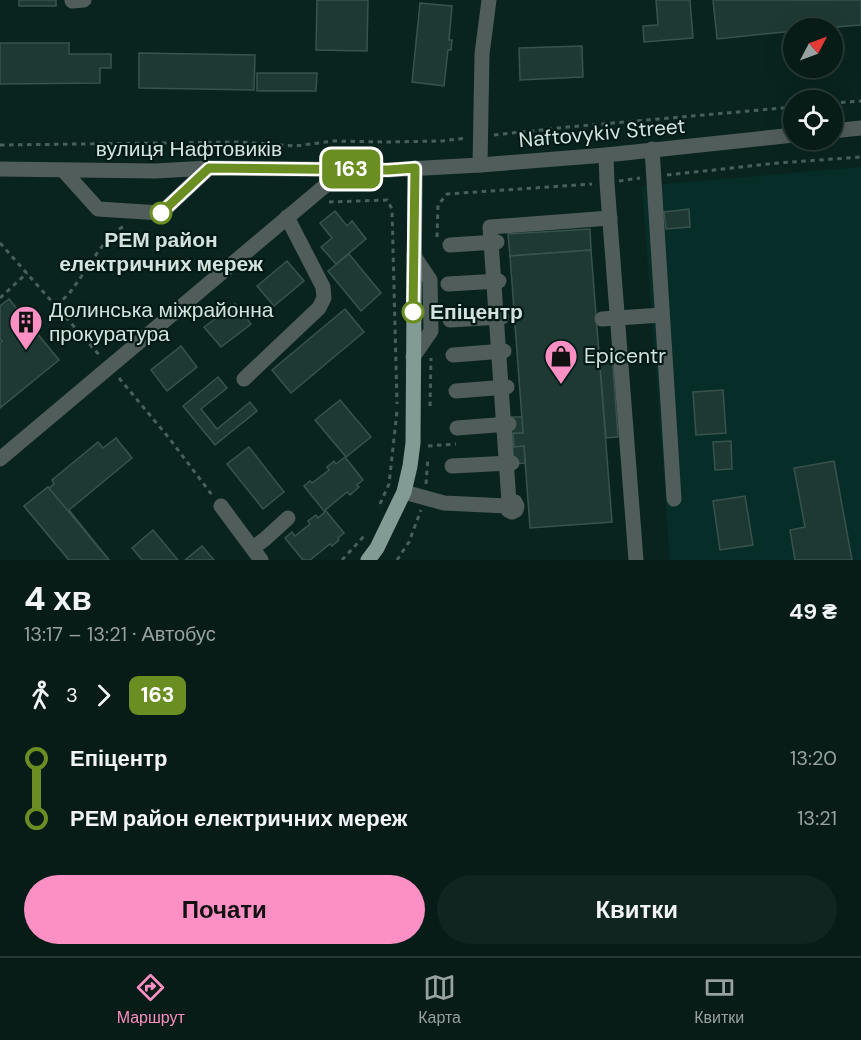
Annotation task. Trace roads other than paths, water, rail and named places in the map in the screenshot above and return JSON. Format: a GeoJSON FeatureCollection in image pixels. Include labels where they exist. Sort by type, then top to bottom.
{"type":"FeatureCollection","features":[{"type":"Feature","properties":{"kind":"main road"},"geometry":{"type":"LineString","coordinates":[[368,560],[377,548],[404,492],[413,443],[415,168]]}},
{"type":"Feature","properties":{"kind":"street"},"geometry":{"type":"LineString","coordinates":[[480,165],[482,54],[489,0]]}},
{"type":"Feature","properties":{"kind":"street"},"geometry":{"type":"LineString","coordinates":[[843,129],[861,128]]}},
{"type":"Feature","properties":{"kind":"street","name":"Naftovykiv Street"},"geometry":{"type":"LineString","coordinates":[[415,168],[606,155],[783,136]]}},
{"type":"Feature","properties":{"kind":"street"},"geometry":{"type":"LineString","coordinates":[[652,149],[674,499]]}},
{"type":"Feature","properties":{"kind":"street"},"geometry":{"type":"LineString","coordinates":[[606,155],[610,221],[610,318],[636,560]]}},
{"type":"Feature","properties":{"kind":"street"},"geometry":{"type":"LineString","coordinates":[[63,170],[98,208],[160,213],[209,168]]}},
{"type":"Feature","properties":{"kind":"street","name":"вулиця Нафтовиків"},"geometry":{"type":"LineString","coordinates":[[0,169],[155,171],[209,168],[388,170],[415,168]]}},
{"type":"Feature","properties":{"kind":"street"},"geometry":{"type":"LineString","coordinates":[[0,459],[345,169]]}},
{"type":"Feature","properties":{"kind":"street"},"geometry":{"type":"LineString","coordinates":[[244,379],[319,308],[324,298],[323,286],[288,217]]}},
{"type":"Feature","properties":{"kind":"street"},"geometry":{"type":"LineString","coordinates":[[444,245],[495,235],[610,221]]}},
{"type":"Feature","properties":{"kind":"street"},"geometry":{"type":"LineString","coordinates":[[404,492],[444,503],[510,504],[495,235]]}},
{"type":"Feature","properties":{"kind":"street"},"geometry":{"type":"LineString","coordinates":[[448,284],[496,281]]}},
{"type":"Feature","properties":{"kind":"street"},"geometry":{"type":"LineString","coordinates":[[610,318],[662,315]]}},
{"type":"Feature","properties":{"kind":"street"},"geometry":{"type":"LineString","coordinates":[[450,320],[499,317]]}},
{"type":"Feature","properties":{"kind":"street"},"geometry":{"type":"LineString","coordinates":[[453,356],[501,352]]}},
{"type":"Feature","properties":{"kind":"street"},"geometry":{"type":"LineString","coordinates":[[456,391],[504,387]]}},
{"type":"Feature","properties":{"kind":"street"},"geometry":{"type":"LineString","coordinates":[[457,428],[506,424]]}},
{"type":"Feature","properties":{"kind":"street"},"geometry":{"type":"LineString","coordinates":[[452,466],[509,463]]}},
{"type":"Feature","properties":{"kind":"street"},"geometry":{"type":"LineString","coordinates":[[221,506],[257,554],[265,539],[288,518]]}},
{"type":"Feature","properties":{"kind":"place","name":"РЕМ район електричних мереж"},"geometry":{"type":"Point","coordinates":[161,213]}},
{"type":"Feature","properties":{"kind":"place","name":"Епіцентр"},"geometry":{"type":"Point","coordinates":[413,312]}},
{"type":"Feature","properties":{"kind":"place","name":"Долинська міжрайонна прокуратура"},"geometry":{"type":"Point","coordinates":[26,351]}},
{"type":"Feature","properties":{"kind":"place","name":"Epicentr"},"geometry":{"type":"Point","coordinates":[561,385]}}]}
